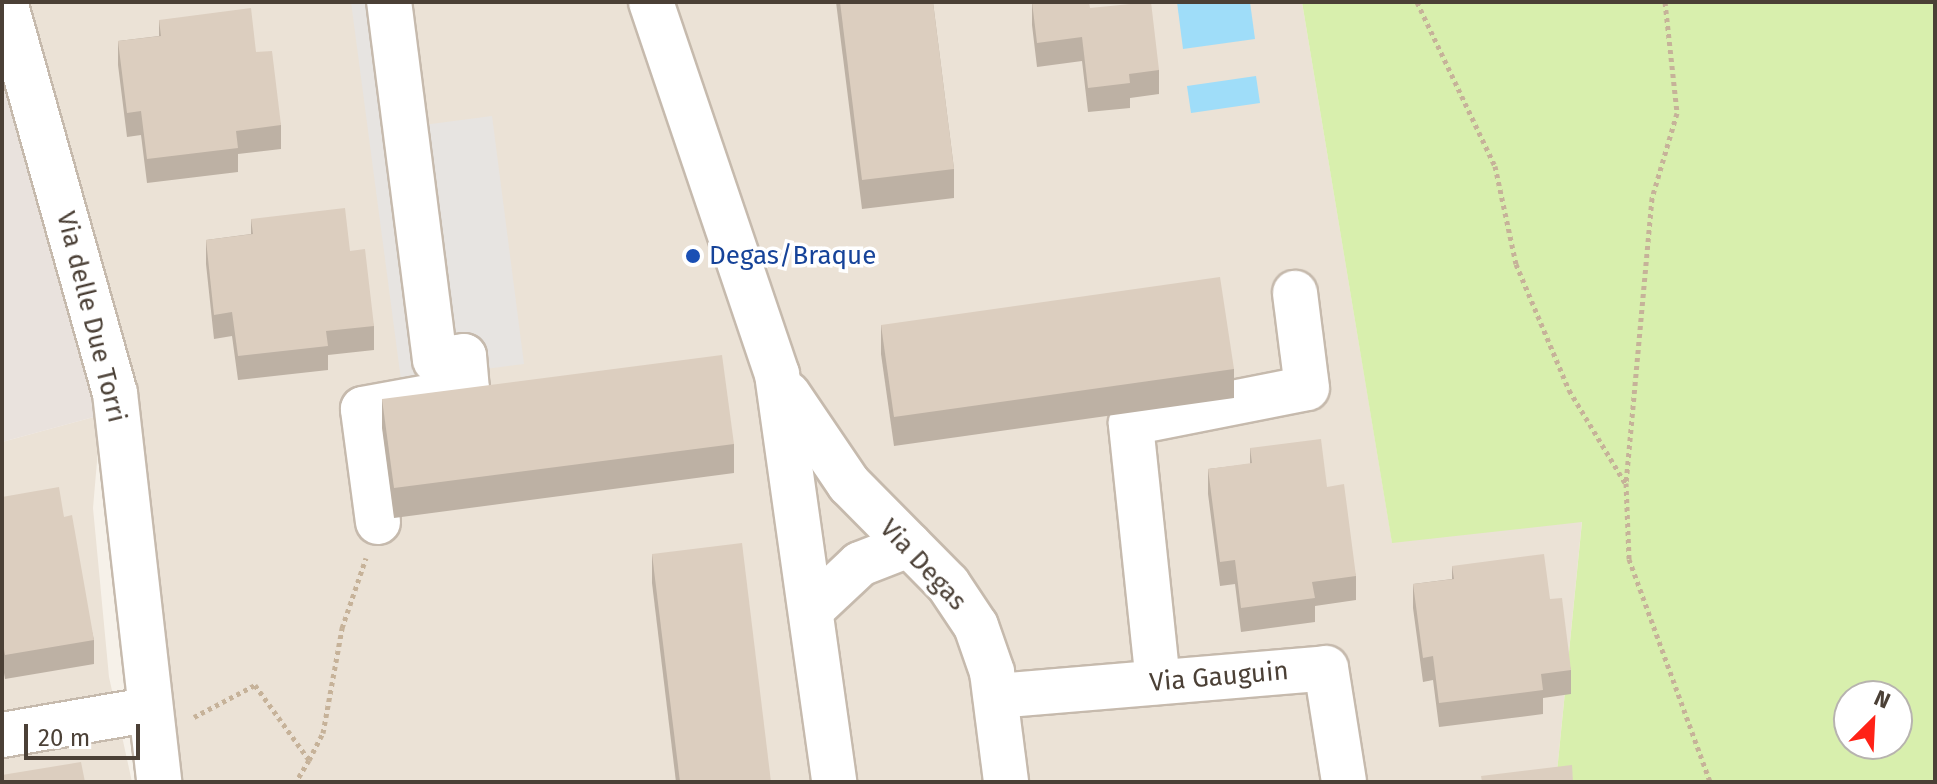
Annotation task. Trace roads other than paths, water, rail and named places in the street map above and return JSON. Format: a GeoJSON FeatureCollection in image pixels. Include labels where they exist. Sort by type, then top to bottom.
{"type":"FeatureCollection","features":[{"type":"Feature","properties":{"kind":"street","name":"Via delle Due Torri"},"geometry":{"type":"LineString","coordinates":[[5,2],[115,393],[148,718],[159,782]]}},
{"type":"Feature","properties":{"kind":"street"},"geometry":{"type":"LineString","coordinates":[[378,522],[363,409],[467,390],[464,356],[435,360],[389,2]]}},
{"type":"Feature","properties":{"kind":"street","name":"Via Degas"},"geometry":{"type":"LineString","coordinates":[[651,2],[777,374],[834,782]]}},
{"type":"Feature","properties":{"kind":"street"},"geometry":{"type":"LineString","coordinates":[[1158,682],[1131,423],[1307,388],[1295,293]]}},
{"type":"Feature","properties":{"kind":"street","name":"Via Degas"},"geometry":{"type":"LineString","coordinates":[[777,374],[849,484],[967,610],[988,654],[1006,782]]}},
{"type":"Feature","properties":{"kind":"street"},"geometry":{"type":"LineString","coordinates":[[811,610],[860,564],[909,545]]}},
{"type":"Feature","properties":{"kind":"street","name":"Via Gauguin"},"geometry":{"type":"LineString","coordinates":[[996,696],[1326,668],[1344,782]]}},
{"type":"Feature","properties":{"kind":"street"},"geometry":{"type":"LineString","coordinates":[[2,735],[148,718]]}},
{"type":"Feature","properties":{"kind":"water"},"geometry":{"type":"Polygon","coordinates":[[[1177,2],[1250,2],[1255,39],[1183,49],[1177,2]]]}},
{"type":"Feature","properties":{"kind":"water"},"geometry":{"type":"Polygon","coordinates":[[[1256,76],[1260,103],[1191,113],[1187,86],[1256,76]]]}},
{"type":"Feature","properties":{"kind":"place","name":"Degas/Braque"},"geometry":{"type":"Point","coordinates":[693,256]}}]}
